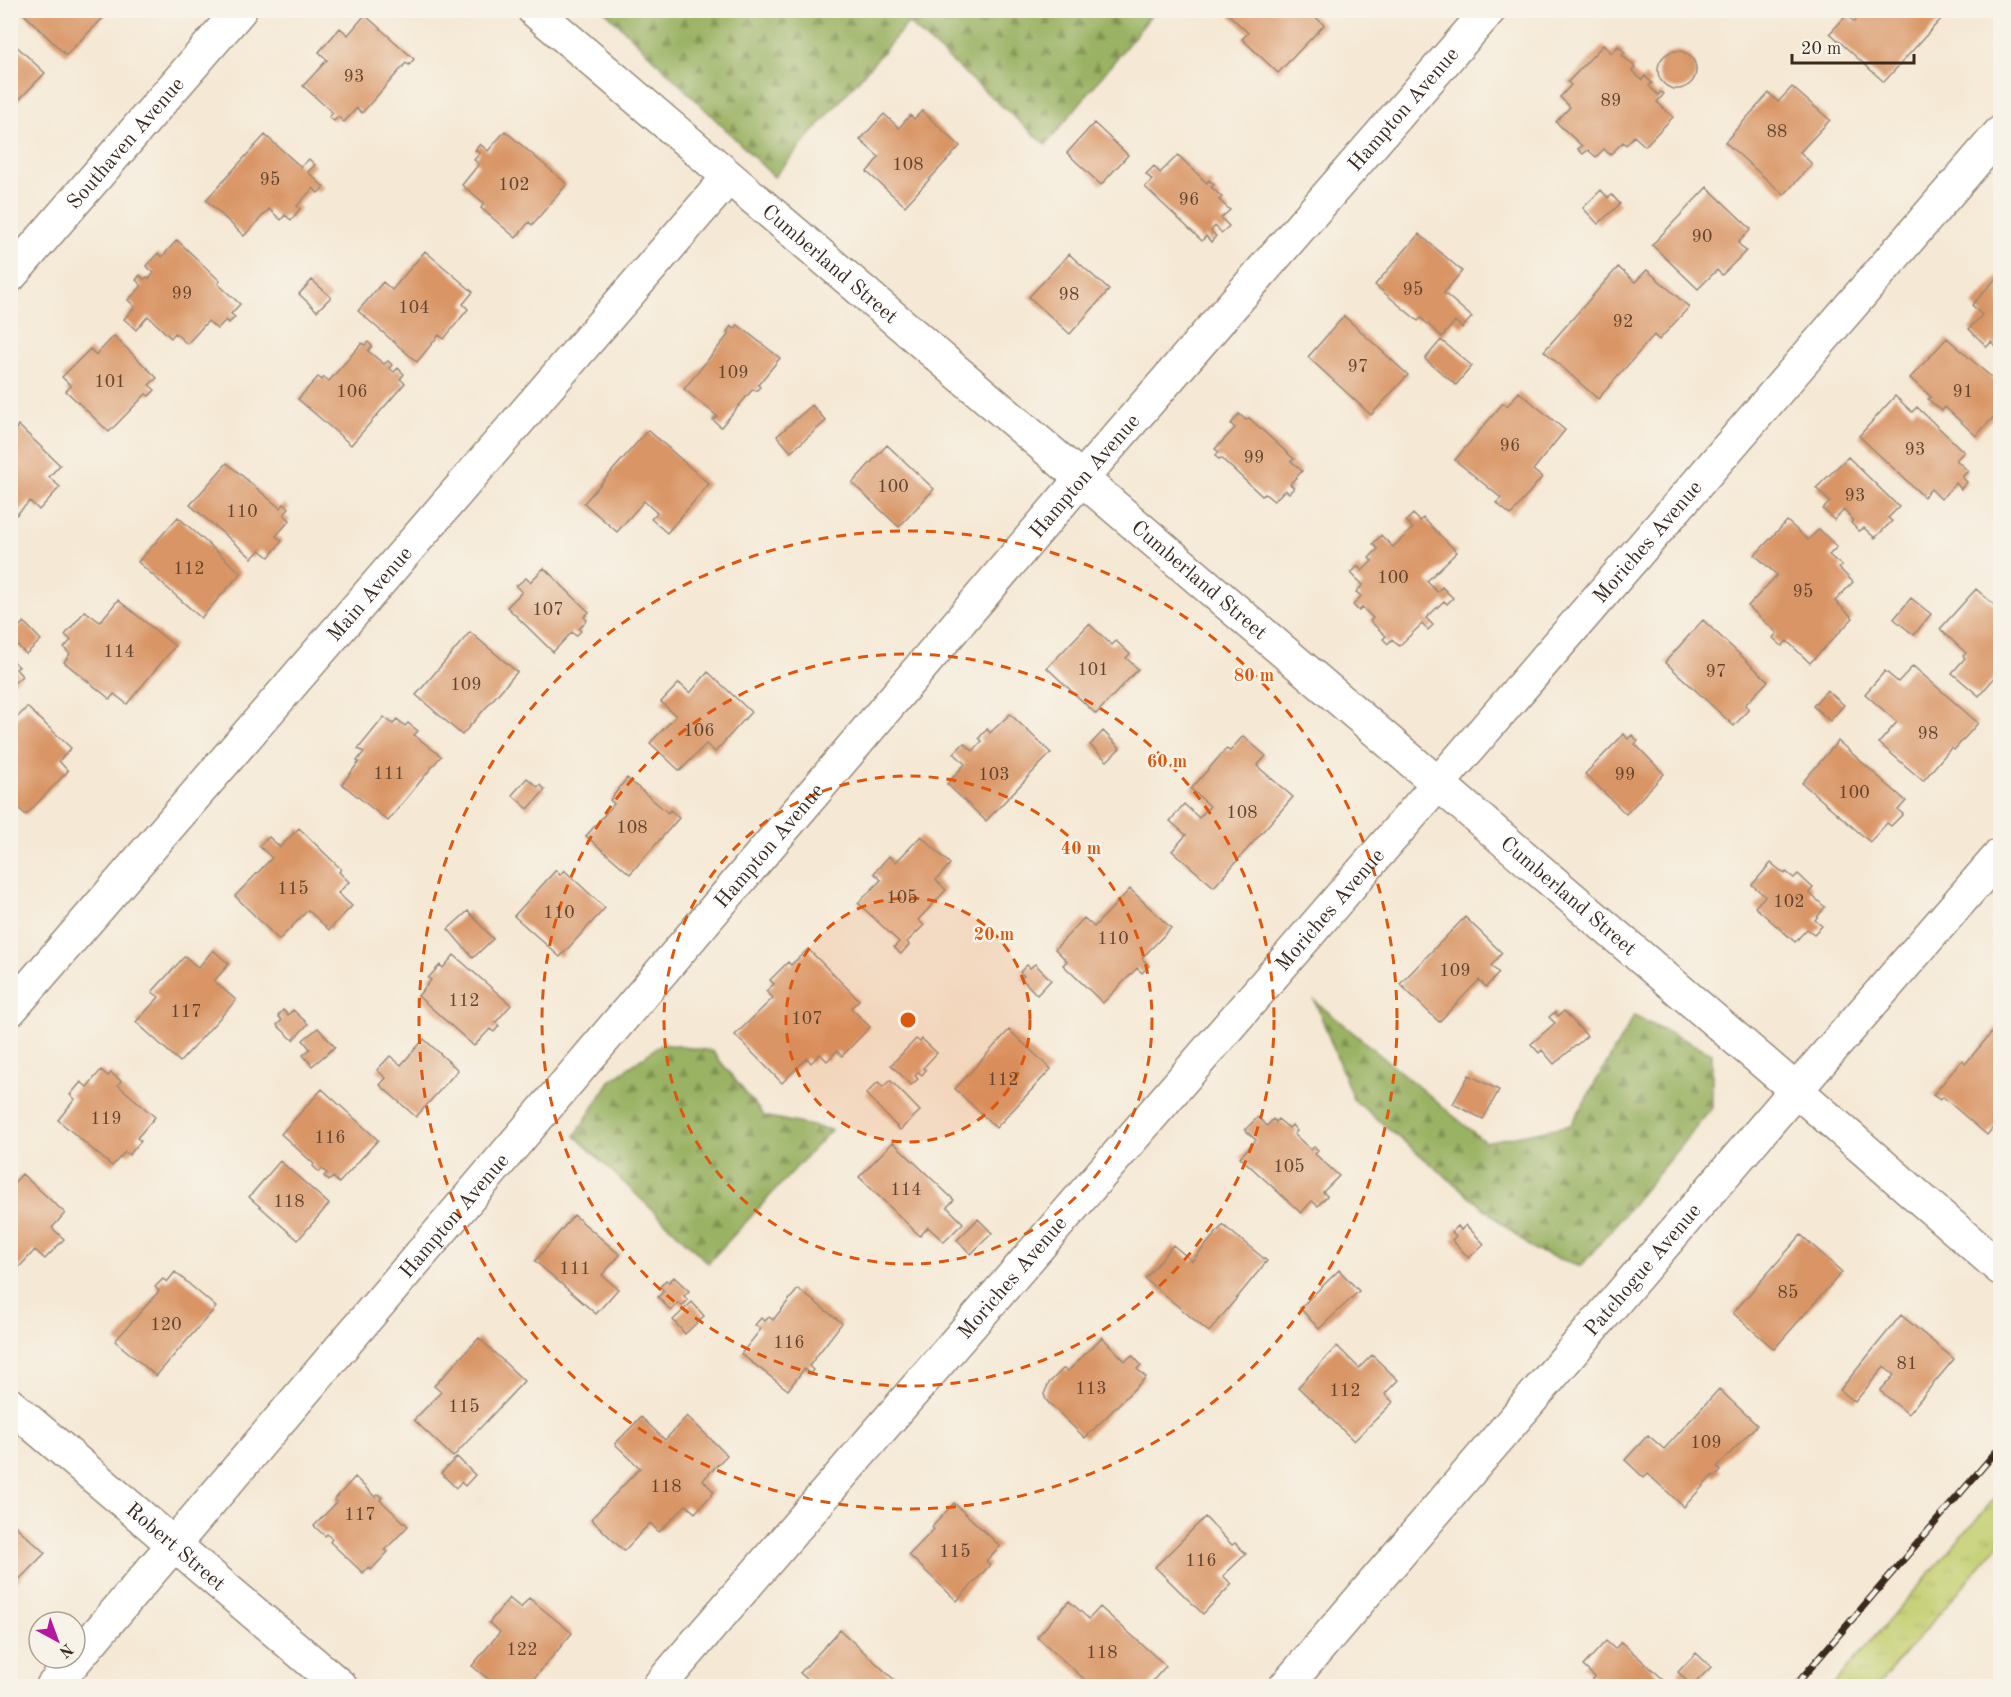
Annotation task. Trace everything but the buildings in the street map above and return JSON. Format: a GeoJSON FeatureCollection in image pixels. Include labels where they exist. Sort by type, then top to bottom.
{"type":"FeatureCollection","features":[{"type":"Feature","properties":{"kind":"street","name":"Southaven Avenue"},"geometry":{"type":"LineString","coordinates":[[10,276],[240,10]]}},
{"type":"Feature","properties":{"kind":"street","name":"Cumberland Street"},"geometry":{"type":"LineString","coordinates":[[534,10],[2001,1268]]}},
{"type":"Feature","properties":{"kind":"street","name":"Hampton Avenue"},"geometry":{"type":"LineString","coordinates":[[53,1686],[1082,478],[1489,10]]}},
{"type":"Feature","properties":{"kind":"street","name":"Moriches Avenue"},"geometry":{"type":"LineString","coordinates":[[659,1686],[2001,133]]}},
{"type":"Feature","properties":{"kind":"street","name":"Main Avenue"},"geometry":{"type":"LineString","coordinates":[[10,1010],[728,178]]}},
{"type":"Feature","properties":{"kind":"street","name":"Patchogue Avenue"},"geometry":{"type":"LineString","coordinates":[[1286,1686],[1796,1090],[2001,855]]}},
{"type":"Feature","properties":{"kind":"street","name":"Robert Street"},"geometry":{"type":"LineString","coordinates":[[10,1405],[340,1686]]}},
{"type":"Feature","properties":{"kind":"green space"},"geometry":{"type":"Polygon","coordinates":[[[616,10],[1155,11],[1046,145],[908,23],[774,177],[606,12],[616,10]]]}},
{"type":"Feature","properties":{"kind":"green space"},"geometry":{"type":"Polygon","coordinates":[[[1315,1001],[1485,1142],[1571,1125],[1634,1016],[1712,1053],[1712,1108],[1581,1266],[1534,1250],[1353,1099],[1315,1001]]]}},
{"type":"Feature","properties":{"kind":"green space"},"geometry":{"type":"Polygon","coordinates":[[[662,1044],[712,1051],[764,1116],[831,1130],[708,1263],[575,1136],[610,1081],[662,1044]]]}},
{"type":"Feature","properties":{"kind":"green space"},"geometry":{"type":"Polygon","coordinates":[[[2000,1492],[2000,1543],[1877,1686],[1832,1686],[2000,1492]]]}},
{"type":"Feature","properties":{"kind":"railway"},"geometry":{"type":"LineString","coordinates":[[1795,1686],[2000,1447]]}}]}
